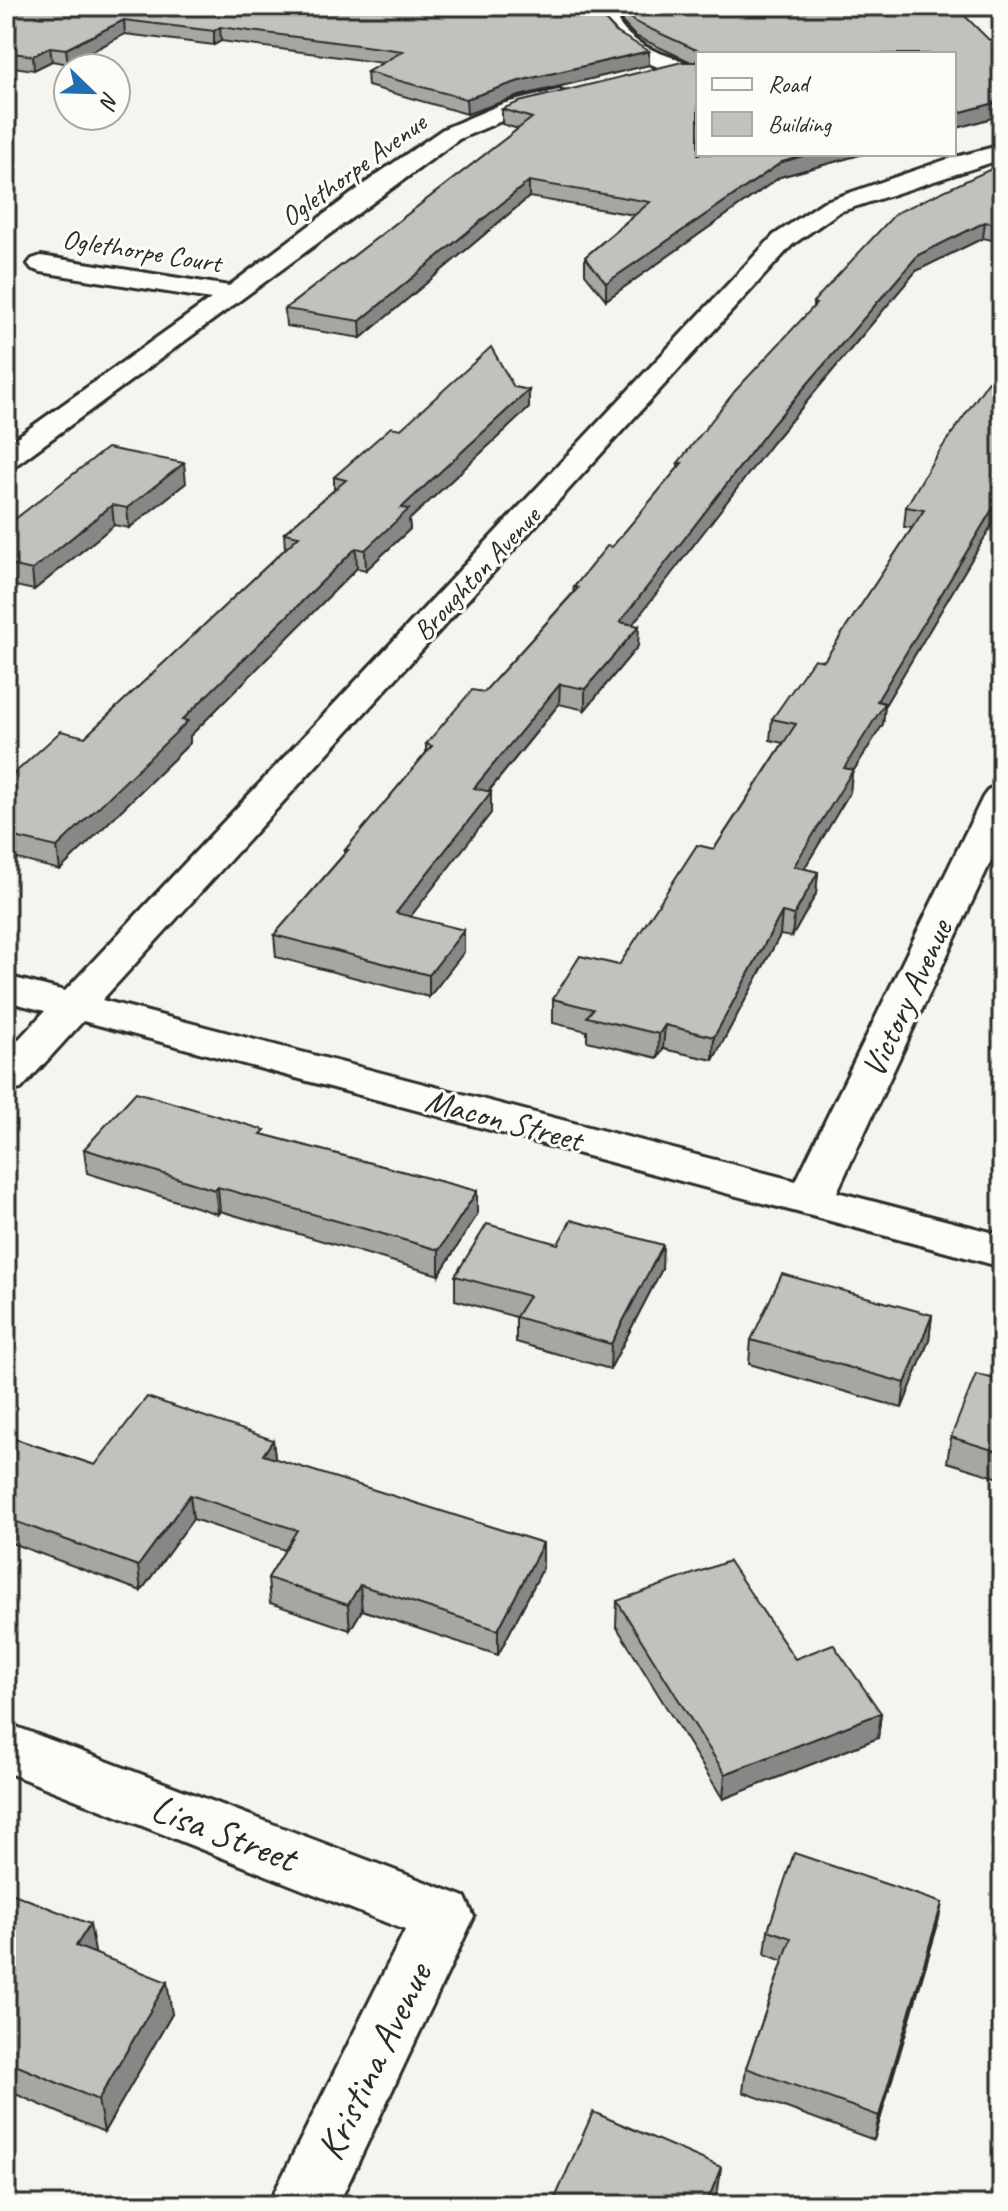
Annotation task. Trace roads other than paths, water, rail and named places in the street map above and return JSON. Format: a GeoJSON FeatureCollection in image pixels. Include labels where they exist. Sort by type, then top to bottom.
{"type":"FeatureCollection","features":[{"type":"Feature","properties":{"kind":"street"},"geometry":{"type":"LineString","coordinates":[[620,6],[608,22],[613,34],[639,50],[690,70]]}},
{"type":"Feature","properties":{"kind":"street"},"geometry":{"type":"LineString","coordinates":[[640,77],[690,70]]}},
{"type":"Feature","properties":{"kind":"street","name":"Oglethorpe Avenue"},"geometry":{"type":"LineString","coordinates":[[6,459],[451,134],[510,109],[583,90]]}},
{"type":"Feature","properties":{"kind":"street","name":"Broughton Avenue"},"geometry":{"type":"LineString","coordinates":[[6,1079],[783,240],[831,207],[942,159],[1002,152]]}},
{"type":"Feature","properties":{"kind":"street"},"geometry":{"type":"LineString","coordinates":[[942,159],[1002,179]]}},
{"type":"Feature","properties":{"kind":"street","name":"Oglethorpe Court"},"geometry":{"type":"LineString","coordinates":[[41,264],[234,295]]}},
{"type":"Feature","properties":{"kind":"street","name":"Victory Avenue"},"geometry":{"type":"LineString","coordinates":[[811,1199],[1002,797]]}},
{"type":"Feature","properties":{"kind":"street","name":"Macon Street"},"geometry":{"type":"LineString","coordinates":[[6,988],[1002,1251]]}},
{"type":"Feature","properties":{"kind":"street","name":"Lisa Street"},"geometry":{"type":"LineString","coordinates":[[6,1747],[443,1917]]}},
{"type":"Feature","properties":{"kind":"street","name":"Kristina Avenue"},"geometry":{"type":"LineString","coordinates":[[302,2205],[443,1917]]}}]}
